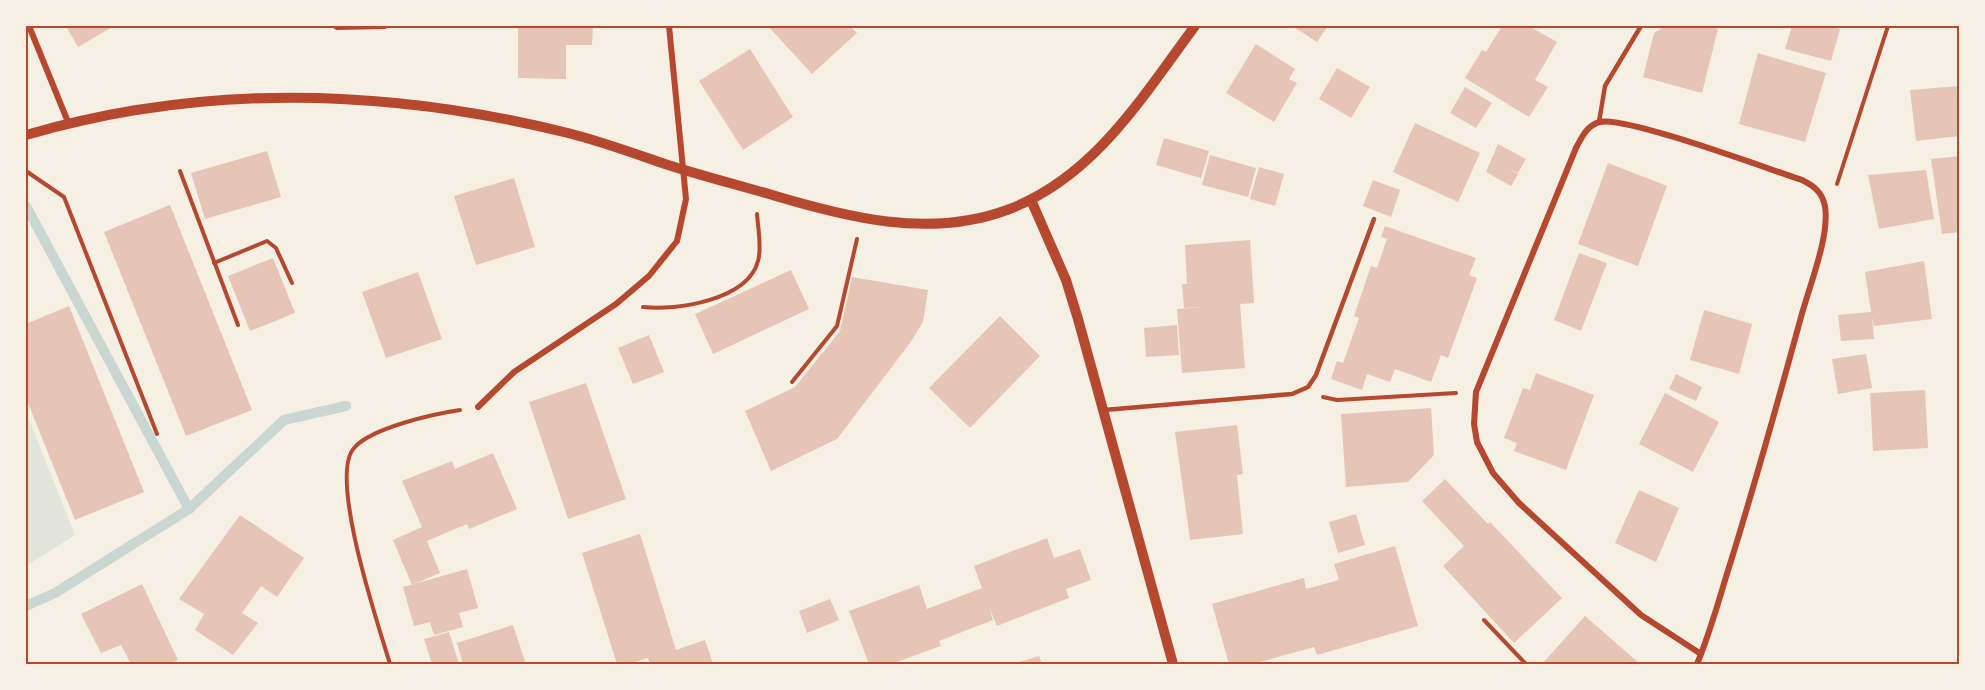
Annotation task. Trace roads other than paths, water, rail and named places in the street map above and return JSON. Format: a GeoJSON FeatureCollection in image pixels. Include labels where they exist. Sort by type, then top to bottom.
{"type":"FeatureCollection","features":[{"type":"Feature","properties":{"kind":"street"},"geometry":{"type":"LineString","coordinates":[[29,26],[68,122]]}},
{"type":"Feature","properties":{"kind":"street"},"geometry":{"type":"LineString","coordinates":[[478,407],[514,372],[616,304],[649,276],[677,242],[686,200],[669,26]]}},
{"type":"Feature","properties":{"kind":"street"},"geometry":{"type":"LineString","coordinates":[[26,135],[68,122],[130,109],[210,99],[347,97],[426,106],[569,133],[682,169],[862,220],[931,223],[974,219],[1004,211],[1031,200],[1063,179],[1097,152],[1115,133],[1195,26]]}},
{"type":"Feature","properties":{"kind":"street"},"geometry":{"type":"LineString","coordinates":[[1697,664],[1701,654],[1783,383],[1823,237],[1825,219],[1821,194],[1813,185],[1802,180],[1633,126],[1599,122],[1590,127],[1576,148],[1476,392],[1474,424],[1477,442],[1494,473],[1519,503],[1641,615],[1701,654]]}},
{"type":"Feature","properties":{"kind":"street"},"geometry":{"type":"LineString","coordinates":[[1031,200],[1066,280],[1173,664]]}},
{"type":"Feature","properties":{"kind":"lane"},"geometry":{"type":"LineString","coordinates":[[1599,122],[1605,86],[1641,26]]}},
{"type":"Feature","properties":{"kind":"lane"},"geometry":{"type":"LineString","coordinates":[[1102,410],[1292,394],[1308,387],[1316,375],[1374,219]]}},
{"type":"Feature","properties":{"kind":"waterway"},"geometry":{"type":"LineString","coordinates":[[26,206],[189,509]]}},
{"type":"Feature","properties":{"kind":"waterway"},"geometry":{"type":"LineString","coordinates":[[26,606],[55,593],[189,509],[284,420],[346,406]]}}]}
